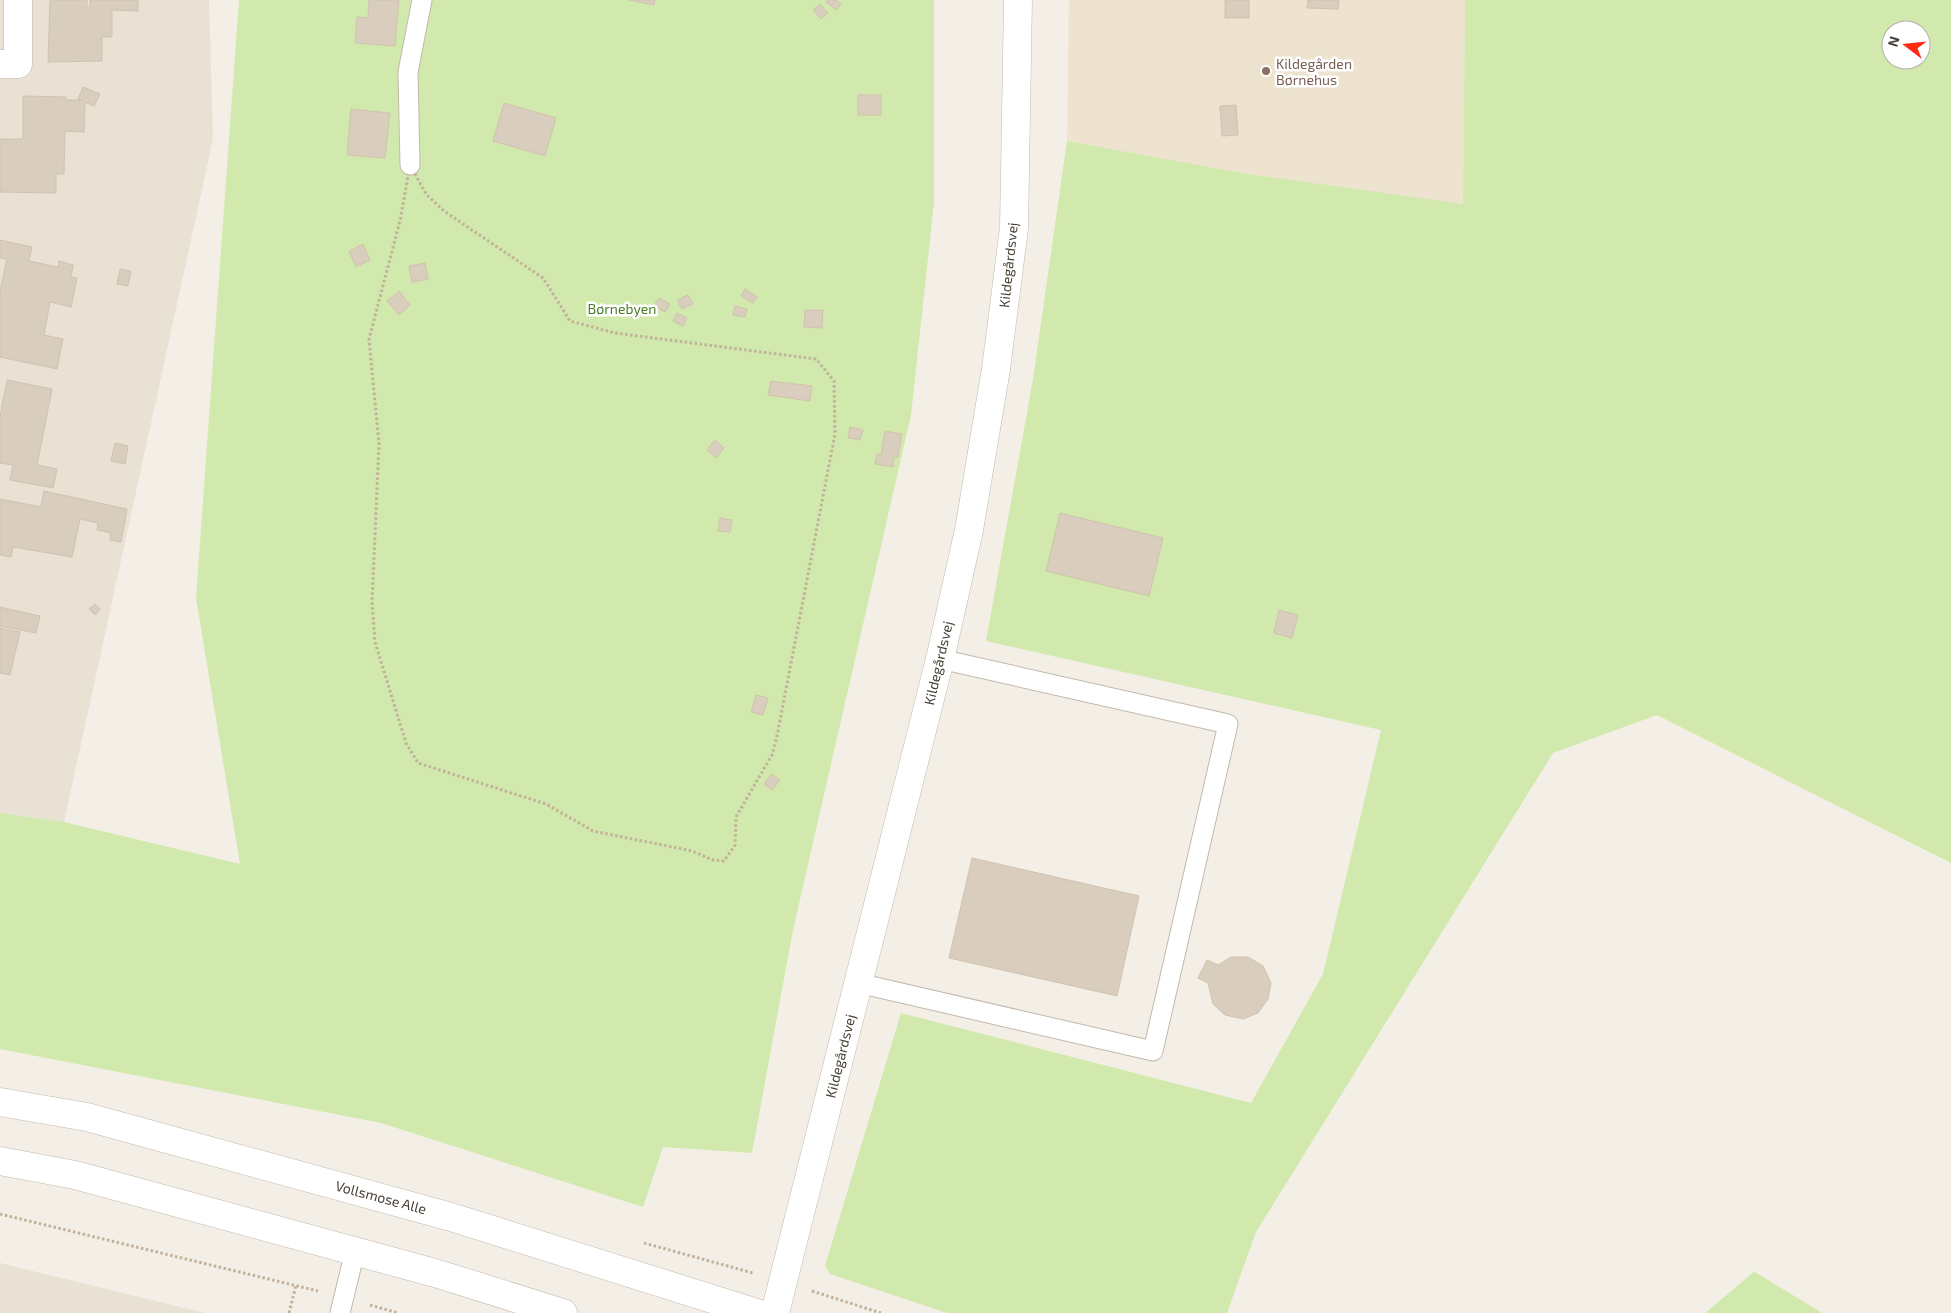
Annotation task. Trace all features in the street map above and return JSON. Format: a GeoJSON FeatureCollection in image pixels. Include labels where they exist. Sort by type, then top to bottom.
{"type":"FeatureCollection","features":[{"type":"Feature","properties":{"kind":"street"},"geometry":{"type":"LineString","coordinates":[[0,64],[18,64],[18,0]]}},
{"type":"Feature","properties":{"kind":"street","name":"Kildegårdsvej"},"geometry":{"type":"LineString","coordinates":[[775,1313],[940,659],[969,530],[996,369],[1014,228],[1018,0]]}},
{"type":"Feature","properties":{"kind":"street","name":"Vollsmose Alle"},"geometry":{"type":"LineString","coordinates":[[0,1102],[88,1117],[451,1216],[757,1313]]}},
{"type":"Feature","properties":{"kind":"street"},"geometry":{"type":"LineString","coordinates":[[0,1161],[75,1175],[435,1273],[563,1313]]}},
{"type":"Feature","properties":{"kind":"lane"},"geometry":{"type":"LineString","coordinates":[[410,165],[408,72],[422,0]]}},
{"type":"Feature","properties":{"kind":"lane"},"geometry":{"type":"LineString","coordinates":[[858,983],[1153,1051],[1228,724],[940,659]]}},
{"type":"Feature","properties":{"kind":"lane"},"geometry":{"type":"LineString","coordinates":[[342,1305],[355,1251]]}},
{"type":"Feature","properties":{"kind":"path"},"geometry":{"type":"LineString","coordinates":[[410,165],[426,194],[444,211],[543,278],[570,321],[615,333],[816,359],[834,380],[835,434],[777,736],[772,755],[736,817],[735,845],[724,861],[713,860],[692,851],[593,831],[546,804],[418,763],[406,743],[375,642],[372,602],[379,444],[369,339],[400,221],[410,165]]}},
{"type":"Feature","properties":{"kind":"path"},"geometry":{"type":"LineString","coordinates":[[0,1214],[296,1285],[342,1305],[398,1313]]}},
{"type":"Feature","properties":{"kind":"path"},"geometry":{"type":"LineString","coordinates":[[289,1313],[296,1285]]}},
{"type":"Feature","properties":{"kind":"shaded area"},"geometry":{"type":"Polygon","coordinates":[[[0,0],[209,0],[213,139],[64,822],[0,813],[0,0]]]}},
{"type":"Feature","properties":{"kind":"shaded area","name":"Kildegården Børnehus"},"geometry":{"type":"Polygon","coordinates":[[[1069,0],[1465,0],[1463,205],[1248,174],[1067,141],[1069,0]]]}},
{"type":"Feature","properties":{"kind":"shaded area"},"geometry":{"type":"Polygon","coordinates":[[[0,1263],[205,1313],[0,1313],[0,1263]]]}},
{"type":"Feature","properties":{"kind":"green space","name":"Børnebyen"},"geometry":{"type":"Polygon","coordinates":[[[239,0],[934,0],[934,203],[911,415],[793,930],[752,1153],[663,1147],[643,1207],[381,1123],[0,1049],[0,813],[64,822],[240,864],[196,598],[239,0]]]}},
{"type":"Feature","properties":{"kind":"green space"},"geometry":{"type":"Polygon","coordinates":[[[1465,0],[1951,0],[1951,863],[1657,715],[1553,753],[1256,1232],[1227,1313],[947,1313],[830,1274],[825,1266],[901,1013],[1251,1103],[1323,974],[1381,730],[986,641],[1033,379],[1067,141],[1248,174],[1463,204],[1465,0]]]}},
{"type":"Feature","properties":{"kind":"green space"},"geometry":{"type":"Polygon","coordinates":[[[1755,1272],[1822,1313],[1705,1313],[1755,1272]]]}},
{"type":"Feature","properties":{"kind":"building"},"geometry":{"type":"Polygon","coordinates":[[[50,0],[87,0],[87,7],[90,7],[90,0],[138,0],[138,11],[112,10],[112,37],[102,37],[102,61],[48,62],[50,0]]]}},
{"type":"Feature","properties":{"kind":"building"},"geometry":{"type":"Polygon","coordinates":[[[369,0],[399,0],[395,46],[355,43],[357,17],[368,18],[369,0]]]}},
{"type":"Feature","properties":{"kind":"building"},"geometry":{"type":"Polygon","coordinates":[[[629,0],[655,0],[654,5],[629,0]]]}},
{"type":"Feature","properties":{"kind":"building"},"geometry":{"type":"Polygon","coordinates":[[[828,0],[836,0],[841,4],[836,10],[826,2],[828,0]]]}},
{"type":"Feature","properties":{"kind":"building"},"geometry":{"type":"Polygon","coordinates":[[[1225,0],[1249,0],[1249,18],[1225,18],[1225,0]]]}},
{"type":"Feature","properties":{"kind":"building"},"geometry":{"type":"Polygon","coordinates":[[[1308,0],[1339,0],[1338,9],[1307,8],[1308,0]]]}},
{"type":"Feature","properties":{"kind":"building"},"geometry":{"type":"Polygon","coordinates":[[[820,4],[828,13],[821,19],[813,10],[820,4]]]}},
{"type":"Feature","properties":{"kind":"building"},"geometry":{"type":"Polygon","coordinates":[[[83,87],[100,94],[94,106],[85,102],[84,132],[65,131],[64,174],[56,174],[56,193],[0,192],[0,139],[23,139],[23,96],[66,97],[66,100],[82,100],[78,99],[83,87]]]}},
{"type":"Feature","properties":{"kind":"building"},"geometry":{"type":"Polygon","coordinates":[[[858,95],[881,95],[881,115],[858,115],[858,95]]]}},
{"type":"Feature","properties":{"kind":"building"},"geometry":{"type":"Polygon","coordinates":[[[504,103],[556,118],[545,156],[493,141],[504,103]]]}},
{"type":"Feature","properties":{"kind":"building"},"geometry":{"type":"Polygon","coordinates":[[[1236,105],[1238,135],[1222,136],[1220,106],[1236,105]]]}},
{"type":"Feature","properties":{"kind":"building"},"geometry":{"type":"Polygon","coordinates":[[[351,109],[390,113],[385,158],[347,155],[351,109]]]}},
{"type":"Feature","properties":{"kind":"building"},"geometry":{"type":"Polygon","coordinates":[[[0,240],[32,247],[29,261],[58,267],[59,261],[73,265],[71,277],[77,278],[71,307],[50,302],[44,335],[63,339],[57,369],[0,357],[0,291],[7,259],[0,258],[0,240]]]}},
{"type":"Feature","properties":{"kind":"building"},"geometry":{"type":"Polygon","coordinates":[[[363,244],[370,260],[356,267],[349,251],[363,244]]]}},
{"type":"Feature","properties":{"kind":"building"},"geometry":{"type":"Polygon","coordinates":[[[425,263],[428,279],[412,282],[409,266],[425,263]]]}},
{"type":"Feature","properties":{"kind":"building"},"geometry":{"type":"Polygon","coordinates":[[[120,269],[131,271],[128,286],[117,284],[120,269]]]}},
{"type":"Feature","properties":{"kind":"building"},"geometry":{"type":"Polygon","coordinates":[[[745,289],[757,297],[753,303],[741,296],[745,289]]]}},
{"type":"Feature","properties":{"kind":"building"},"geometry":{"type":"Polygon","coordinates":[[[399,291],[410,305],[399,315],[387,301],[399,291]]]}},
{"type":"Feature","properties":{"kind":"building"},"geometry":{"type":"Polygon","coordinates":[[[688,295],[693,304],[682,309],[677,300],[688,295]]]}},
{"type":"Feature","properties":{"kind":"building"},"geometry":{"type":"Polygon","coordinates":[[[659,298],[670,304],[665,312],[654,306],[659,298]]]}},
{"type":"Feature","properties":{"kind":"building"},"geometry":{"type":"Polygon","coordinates":[[[735,306],[747,309],[745,317],[733,315],[735,306]]]}},
{"type":"Feature","properties":{"kind":"building"},"geometry":{"type":"Polygon","coordinates":[[[805,310],[823,310],[822,328],[804,327],[805,310]]]}},
{"type":"Feature","properties":{"kind":"building"},"geometry":{"type":"Polygon","coordinates":[[[677,313],[687,318],[683,326],[673,321],[677,313]]]}},
{"type":"Feature","properties":{"kind":"building"},"geometry":{"type":"Polygon","coordinates":[[[7,380],[52,389],[37,465],[57,469],[53,488],[10,480],[13,465],[0,463],[0,416],[7,380]]]}},
{"type":"Feature","properties":{"kind":"building"},"geometry":{"type":"Polygon","coordinates":[[[771,381],[812,386],[810,401],[768,395],[771,381]]]}},
{"type":"Feature","properties":{"kind":"building"},"geometry":{"type":"Polygon","coordinates":[[[850,427],[863,430],[860,440],[848,438],[850,427]]]}},
{"type":"Feature","properties":{"kind":"building"},"geometry":{"type":"Polygon","coordinates":[[[885,431],[902,434],[898,457],[894,457],[893,467],[875,464],[877,454],[881,454],[885,431]]]}},
{"type":"Feature","properties":{"kind":"building"},"geometry":{"type":"Polygon","coordinates":[[[715,440],[724,448],[716,458],[707,450],[715,440]]]}},
{"type":"Feature","properties":{"kind":"building"},"geometry":{"type":"Polygon","coordinates":[[[115,443],[128,446],[125,464],[111,461],[115,443]]]}},
{"type":"Feature","properties":{"kind":"building"},"geometry":{"type":"Polygon","coordinates":[[[44,491],[127,509],[121,542],[110,540],[111,533],[97,530],[98,523],[80,519],[72,557],[13,547],[11,557],[0,555],[0,499],[41,507],[44,491]]]}},
{"type":"Feature","properties":{"kind":"building"},"geometry":{"type":"Polygon","coordinates":[[[1060,513],[1163,538],[1149,596],[1046,571],[1060,513]]]}},
{"type":"Feature","properties":{"kind":"building"},"geometry":{"type":"Polygon","coordinates":[[[720,518],[732,520],[730,532],[718,531],[720,518]]]}},
{"type":"Feature","properties":{"kind":"building"},"geometry":{"type":"Polygon","coordinates":[[[95,604],[100,609],[95,615],[89,609],[95,604]]]}},
{"type":"Feature","properties":{"kind":"building"},"geometry":{"type":"Polygon","coordinates":[[[0,607],[40,616],[36,633],[0,626],[0,607]]]}},
{"type":"Feature","properties":{"kind":"building"},"geometry":{"type":"Polygon","coordinates":[[[1279,610],[1298,615],[1292,638],[1274,633],[1279,610]]]}},
{"type":"Feature","properties":{"kind":"building"},"geometry":{"type":"Polygon","coordinates":[[[0,628],[20,632],[10,675],[0,673],[0,628]]]}},
{"type":"Feature","properties":{"kind":"building"},"geometry":{"type":"Polygon","coordinates":[[[756,695],[768,698],[763,715],[751,712],[756,695]]]}},
{"type":"Feature","properties":{"kind":"building"},"geometry":{"type":"Polygon","coordinates":[[[771,774],[780,780],[772,790],[764,784],[771,774]]]}},
{"type":"Feature","properties":{"kind":"building"},"geometry":{"type":"Polygon","coordinates":[[[972,858],[1139,896],[1117,996],[949,958],[972,858]]]}},
{"type":"Feature","properties":{"kind":"building"},"geometry":{"type":"Polygon","coordinates":[[[1231,957],[1248,957],[1263,966],[1271,983],[1268,999],[1258,1013],[1243,1019],[1225,1015],[1213,1004],[1208,983],[1198,978],[1207,960],[1218,965],[1231,957]]]}},
{"type":"Feature","properties":{"kind":"place","name":"Kildegården Børnehus"},"geometry":{"type":"Point","coordinates":[1266,71]}}]}
